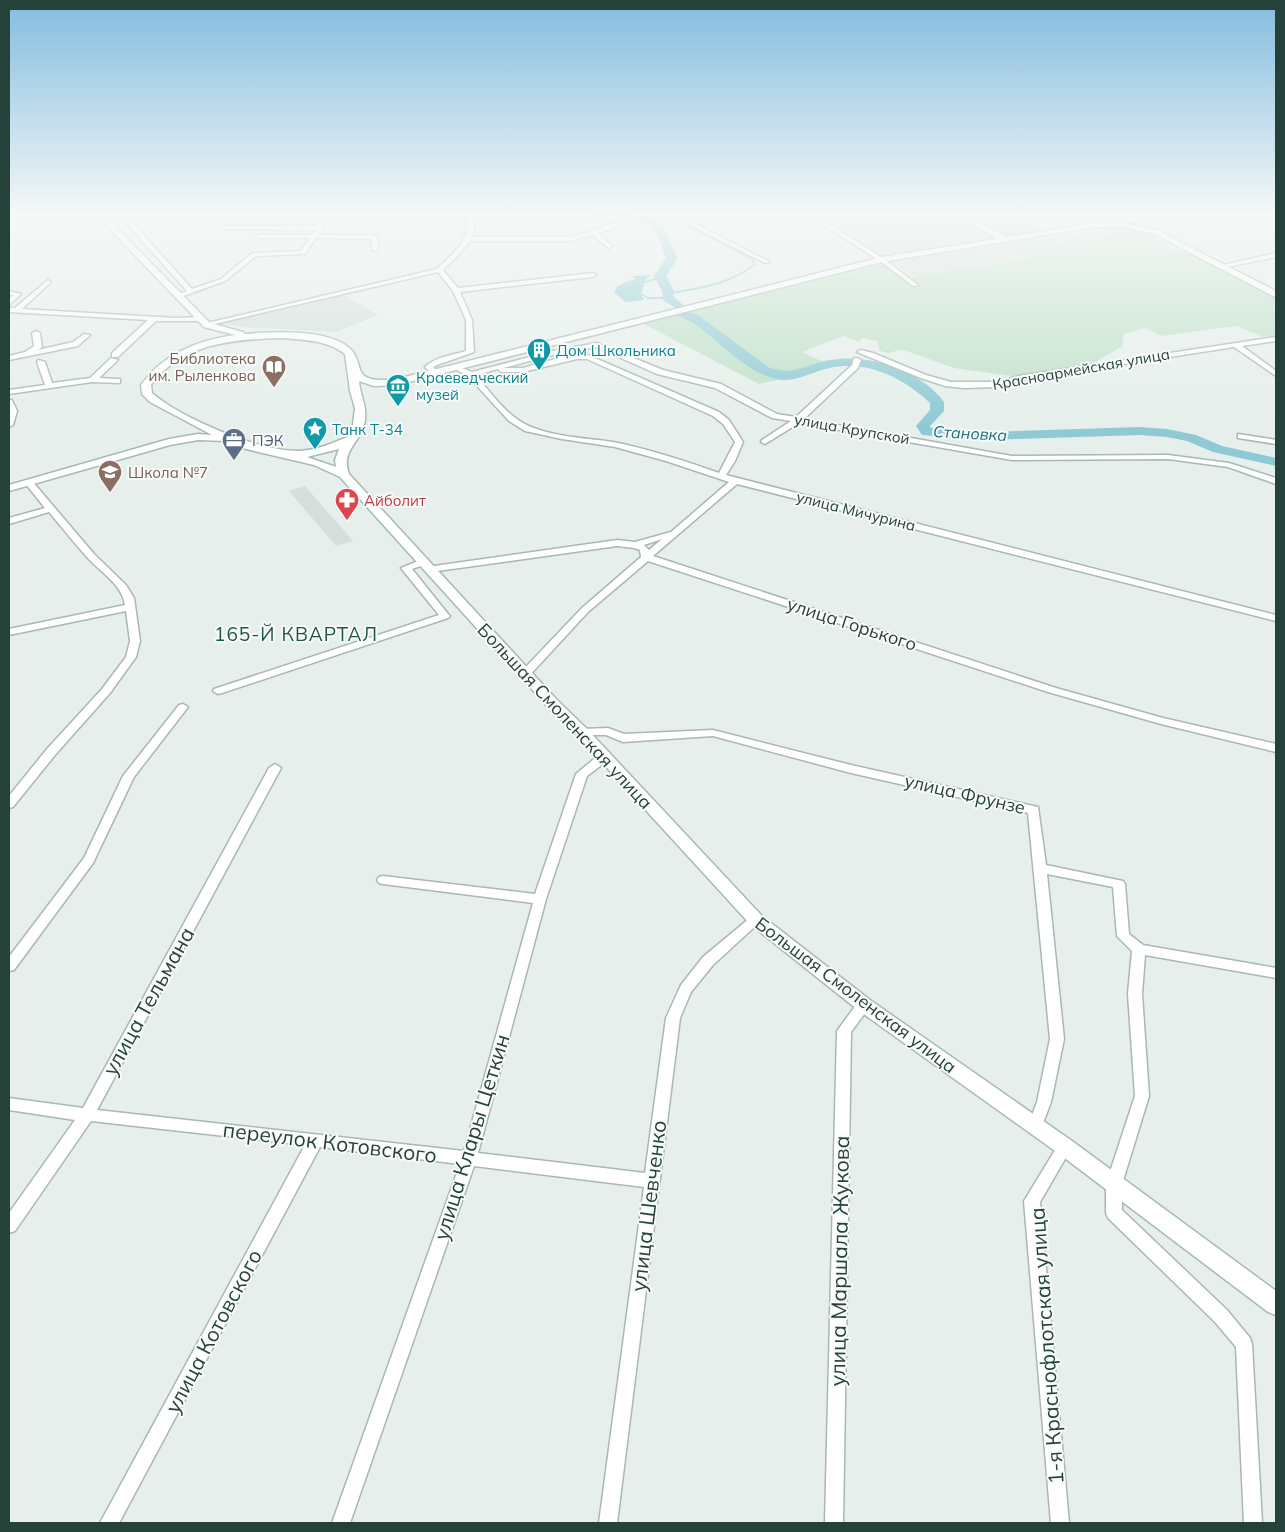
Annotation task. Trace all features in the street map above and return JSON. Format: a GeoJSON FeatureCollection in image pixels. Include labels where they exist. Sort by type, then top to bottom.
{"type":"FeatureCollection","features":[{"type":"Feature","properties":{"kind":"main road"},"geometry":{"type":"LineString","coordinates":[[167,284],[204,323],[227,332],[314,339],[335,344],[349,354],[354,372],[355,392],[360,404],[359,427],[340,456],[340,467],[344,475]]}},
{"type":"Feature","properties":{"kind":"main road"},"geometry":{"type":"LineString","coordinates":[[354,372],[371,383],[397,382],[786,284]]}},
{"type":"Feature","properties":{"kind":"main road"},"geometry":{"type":"LineString","coordinates":[[1258,284],[1276,294]]}},
{"type":"Feature","properties":{"kind":"main road"},"geometry":{"type":"LineString","coordinates":[[204,323],[206,336],[193,349],[156,373],[146,385],[147,394],[154,400],[228,440]]}},
{"type":"Feature","properties":{"kind":"main road"},"geometry":{"type":"LineString","coordinates":[[193,349],[225,340],[264,336]]}},
{"type":"Feature","properties":{"kind":"main road"},"geometry":{"type":"LineString","coordinates":[[360,404],[372,395],[397,382]]}},
{"type":"Feature","properties":{"kind":"main road"},"geometry":{"type":"LineString","coordinates":[[169,442],[187,431],[190,424],[185,417]]}},
{"type":"Feature","properties":{"kind":"main road"},"geometry":{"type":"LineString","coordinates":[[9,488],[169,442],[198,437],[228,440],[281,453],[326,451],[351,440]]}},
{"type":"Feature","properties":{"kind":"main road","name":"Большая Смоленская улица"},"geometry":{"type":"LineString","coordinates":[[281,453],[318,463],[344,475],[525,674],[582,732],[756,920],[864,1005],[1065,1147],[1276,1304]]}},
{"type":"Feature","properties":{"kind":"street"},"geometry":{"type":"LineString","coordinates":[[12,310],[45,284]]}},
{"type":"Feature","properties":{"kind":"street"},"geometry":{"type":"LineString","coordinates":[[185,284],[190,290]]}},
{"type":"Feature","properties":{"kind":"street"},"geometry":{"type":"LineString","coordinates":[[178,296],[208,284]]}},
{"type":"Feature","properties":{"kind":"street"},"geometry":{"type":"LineString","coordinates":[[12,310],[204,323],[375,284]]}},
{"type":"Feature","properties":{"kind":"street"},"geometry":{"type":"LineString","coordinates":[[434,373],[429,367],[434,363],[470,352],[469,320],[456,290],[451,284]]}},
{"type":"Feature","properties":{"kind":"street"},"geometry":{"type":"LineString","coordinates":[[456,290],[506,284]]}},
{"type":"Feature","properties":{"kind":"street"},"geometry":{"type":"LineString","coordinates":[[9,293],[18,294],[9,303]]}},
{"type":"Feature","properties":{"kind":"street"},"geometry":{"type":"LineString","coordinates":[[92,380],[154,319]]}},
{"type":"Feature","properties":{"kind":"street"},"geometry":{"type":"LineString","coordinates":[[22,355],[38,347],[36,334]]}},
{"type":"Feature","properties":{"kind":"street"},"geometry":{"type":"LineString","coordinates":[[9,358],[75,344],[86,335]]}},
{"type":"Feature","properties":{"kind":"street","name":"Красноармейская улица"},"geometry":{"type":"LineString","coordinates":[[861,352],[877,355],[933,380],[952,384],[981,385],[1006,384],[1019,378],[1276,339]]}},
{"type":"Feature","properties":{"kind":"street"},"geometry":{"type":"LineString","coordinates":[[1234,344],[1276,374]]}},
{"type":"Feature","properties":{"kind":"street","name":"улица Крупской"},"geometry":{"type":"LineString","coordinates":[[471,374],[553,353],[597,345],[660,372],[718,386],[775,416],[1012,458],[1142,456],[1198,459],[1229,464],[1276,481]]}},
{"type":"Feature","properties":{"kind":"street"},"geometry":{"type":"LineString","coordinates":[[494,368],[522,371],[575,356],[588,357],[716,414],[739,442],[731,461],[721,477]]}},
{"type":"Feature","properties":{"kind":"street"},"geometry":{"type":"LineString","coordinates":[[41,362],[49,385]]}},
{"type":"Feature","properties":{"kind":"street"},"geometry":{"type":"LineString","coordinates":[[765,442],[799,420],[856,363]]}},
{"type":"Feature","properties":{"kind":"street","name":"улица Мичурина"},"geometry":{"type":"LineString","coordinates":[[457,368],[471,374],[496,403],[528,429],[624,447],[669,459],[735,481],[1276,618]]}},
{"type":"Feature","properties":{"kind":"street"},"geometry":{"type":"LineString","coordinates":[[9,392],[92,380],[117,382]]}},
{"type":"Feature","properties":{"kind":"street"},"geometry":{"type":"LineString","coordinates":[[9,402],[13,411],[9,425]]}},
{"type":"Feature","properties":{"kind":"street"},"geometry":{"type":"LineString","coordinates":[[1241,436],[1276,442]]}},
{"type":"Feature","properties":{"kind":"street"},"geometry":{"type":"LineString","coordinates":[[525,674],[585,610],[735,481]]}},
{"type":"Feature","properties":{"kind":"street"},"geometry":{"type":"LineString","coordinates":[[9,804],[51,752],[106,691],[131,657],[135,641],[130,598],[121,585],[91,556],[29,483]]}},
{"type":"Feature","properties":{"kind":"street"},"geometry":{"type":"LineString","coordinates":[[9,521],[50,509]]}},
{"type":"Feature","properties":{"kind":"street"},"geometry":{"type":"LineString","coordinates":[[218,691],[445,616],[406,568],[618,544],[636,544],[673,533]]}},
{"type":"Feature","properties":{"kind":"street"},"geometry":{"type":"LineString","coordinates":[[636,544],[644,549],[646,557]]}},
{"type":"Feature","properties":{"kind":"street","name":"улица Горького"},"geometry":{"type":"LineString","coordinates":[[646,557],[1052,690],[1161,721],[1276,748]]}},
{"type":"Feature","properties":{"kind":"street"},"geometry":{"type":"LineString","coordinates":[[9,632],[130,607]]}},
{"type":"Feature","properties":{"kind":"street"},"geometry":{"type":"LineString","coordinates":[[9,966],[89,860],[129,776],[183,707]]}},
{"type":"Feature","properties":{"kind":"street","name":"улица Фрунзе"},"geometry":{"type":"LineString","coordinates":[[582,732],[608,731],[623,738],[713,733],[851,769],[1034,810],[1042,869],[1057,1039],[1044,1102],[1035,1126]]}},
{"type":"Feature","properties":{"kind":"street","name":"улица Клары Цеткин"},"geometry":{"type":"LineString","coordinates":[[341,1523],[469,1159],[540,898],[582,774],[604,757]]}},
{"type":"Feature","properties":{"kind":"street","name":"улица Тельмана"},"geometry":{"type":"LineString","coordinates":[[9,1226],[87,1114],[275,768]]}},
{"type":"Feature","properties":{"kind":"street"},"geometry":{"type":"LineString","coordinates":[[1042,869],[1119,884],[1123,936],[1139,949],[1276,973]]}},
{"type":"Feature","properties":{"kind":"street"},"geometry":{"type":"LineString","coordinates":[[383,880],[540,898]]}},
{"type":"Feature","properties":{"kind":"street","name":"улица Шевченко"},"geometry":{"type":"LineString","coordinates":[[608,1523],[673,1018],[686,989],[708,962],[756,920]]}},
{"type":"Feature","properties":{"kind":"street"},"geometry":{"type":"LineString","coordinates":[[1139,949],[1135,994],[1142,1096],[1114,1184],[1114,1213],[1221,1316],[1244,1344],[1253,1523]]}},
{"type":"Feature","properties":{"kind":"street","name":"улица Маршала Жукова"},"geometry":{"type":"LineString","coordinates":[[834,1523],[844,1030],[864,1005]]}},
{"type":"Feature","properties":{"kind":"street","name":"переулок Котовского"},"geometry":{"type":"LineString","coordinates":[[9,1104],[651,1180]]}},
{"type":"Feature","properties":{"kind":"street","name":"улица Котовского"},"geometry":{"type":"LineString","coordinates":[[109,1523],[316,1140]]}},
{"type":"Feature","properties":{"kind":"street","name":"1-я Краснофлотская улица"},"geometry":{"type":"LineString","coordinates":[[1060,1523],[1032,1201],[1065,1147]]}},
{"type":"Feature","properties":{"kind":"shaded area"},"geometry":{"type":"Polygon","coordinates":[[[344,295],[378,315],[337,332],[219,324],[285,305],[344,295]]]}},
{"type":"Feature","properties":{"kind":"shaded area"},"geometry":{"type":"Polygon","coordinates":[[[305,486],[353,541],[336,546],[289,491],[305,486]]]}},
{"type":"Feature","properties":{"kind":"green space"},"geometry":{"type":"Polygon","coordinates":[[[800,284],[1251,284],[1276,297],[1276,335],[1263,337],[1236,326],[1161,336],[1145,328],[1124,334],[1122,347],[1099,359],[1096,364],[1012,376],[954,368],[907,351],[899,350],[889,353],[880,351],[877,341],[863,338],[859,342],[843,336],[802,352],[828,364],[792,377],[759,384],[642,323],[800,284]]]}},
{"type":"Feature","properties":{"kind":"water"},"geometry":{"type":"Polygon","coordinates":[[[621,284],[644,284],[641,294],[644,300],[625,302],[614,292],[615,288],[621,284]]]}},
{"type":"Feature","properties":{"kind":"waterway","name":"Становка"},"geometry":{"type":"LineString","coordinates":[[665,284],[668,291],[667,297],[678,306]]}},
{"type":"Feature","properties":{"kind":"waterway"},"geometry":{"type":"LineString","coordinates":[[666,294],[714,284]]}},
{"type":"Feature","properties":{"kind":"waterway"},"geometry":{"type":"LineString","coordinates":[[641,294],[648,298],[667,298]]}},
{"type":"Feature","properties":{"kind":"waterway","name":"Становка"},"geometry":{"type":"LineString","coordinates":[[680,312],[694,318],[763,370],[773,374],[789,376],[829,364],[839,363],[869,363],[886,368],[918,386],[937,402],[937,411],[923,426],[927,432],[983,436],[1140,431],[1167,433],[1191,438],[1218,449],[1276,462]]}},
{"type":"Feature","properties":{"kind":"place","name":"Дом Школьника"},"geometry":{"type":"Point","coordinates":[539,371]}},
{"type":"Feature","properties":{"kind":"place","name":"Библиотека им. Рыленкова"},"geometry":{"type":"Point","coordinates":[274,388]}},
{"type":"Feature","properties":{"kind":"place","name":"Краеведческий музей"},"geometry":{"type":"Point","coordinates":[398,407]}},
{"type":"Feature","properties":{"kind":"place","name":"Танк Т-34"},"geometry":{"type":"Point","coordinates":[315,450]}},
{"type":"Feature","properties":{"kind":"place","name":"ПЭК"},"geometry":{"type":"Point","coordinates":[234,461]}},
{"type":"Feature","properties":{"kind":"place","name":"Школа №7"},"geometry":{"type":"Point","coordinates":[110,493]}},
{"type":"Feature","properties":{"kind":"place","name":"Айболит"},"geometry":{"type":"Point","coordinates":[347,521]}},
{"type":"Feature","properties":{"kind":"district","name":"165-Й КВАРТАЛ"},"geometry":{"type":"Point","coordinates":[296,634]}}]}
